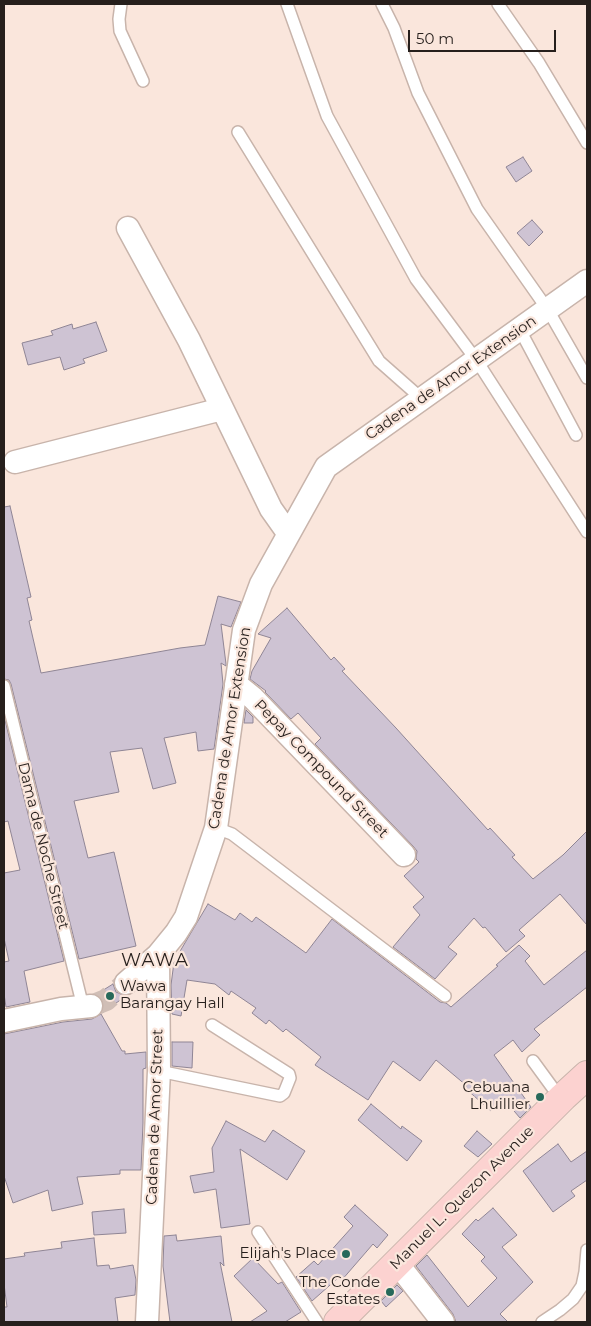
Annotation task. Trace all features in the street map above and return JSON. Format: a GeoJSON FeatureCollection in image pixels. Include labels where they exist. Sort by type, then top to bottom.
{"type":"FeatureCollection","features":[{"type":"Feature","properties":{"kind":"main road","name":"Manuel L. Quezon Avenue"},"geometry":{"type":"LineString","coordinates":[[338,1322],[587,1075]]}},
{"type":"Feature","properties":{"kind":"street"},"geometry":{"type":"LineString","coordinates":[[128,228],[189,340],[271,509],[288,533]]}},
{"type":"Feature","properties":{"kind":"street","name":"Cadena de Amor Extension"},"geometry":{"type":"LineString","coordinates":[[158,955],[176,934],[186,917],[216,828],[244,630],[261,584],[326,467],[587,281]]}},
{"type":"Feature","properties":{"kind":"street"},"geometry":{"type":"LineString","coordinates":[[15,462],[222,409]]}},
{"type":"Feature","properties":{"kind":"street","name":"Pepay Compound Street"},"geometry":{"type":"LineString","coordinates":[[236,684],[259,704],[404,855]]}},
{"type":"Feature","properties":{"kind":"street"},"geometry":{"type":"LineString","coordinates":[[126,984],[158,955]]}},
{"type":"Feature","properties":{"kind":"street","name":"Cadena de Amor Street"},"geometry":{"type":"LineString","coordinates":[[147,1322],[159,1072],[158,955]]}},
{"type":"Feature","properties":{"kind":"street"},"geometry":{"type":"LineString","coordinates":[[4,1021],[61,1009],[87,1007]]}},
{"type":"Feature","properties":{"kind":"street"},"geometry":{"type":"LineString","coordinates":[[397,1263],[443,1322]]}},
{"type":"Feature","properties":{"kind":"lane"},"geometry":{"type":"LineString","coordinates":[[121,4],[120,31],[143,80]]}},
{"type":"Feature","properties":{"kind":"lane"},"geometry":{"type":"LineString","coordinates":[[287,4],[327,116],[416,279],[477,361],[587,532]]}},
{"type":"Feature","properties":{"kind":"lane"},"geometry":{"type":"LineString","coordinates":[[382,4],[394,28],[418,93],[477,209],[548,310],[587,378]]}},
{"type":"Feature","properties":{"kind":"lane"},"geometry":{"type":"LineString","coordinates":[[498,4],[539,63],[587,143]]}},
{"type":"Feature","properties":{"kind":"lane"},"geometry":{"type":"LineString","coordinates":[[238,132],[379,361],[422,400]]}},
{"type":"Feature","properties":{"kind":"lane"},"geometry":{"type":"LineString","coordinates":[[520,330],[576,435]]}},
{"type":"Feature","properties":{"kind":"lane","name":"Dama de Noche Street"},"geometry":{"type":"LineString","coordinates":[[4,686],[87,1007]]}},
{"type":"Feature","properties":{"kind":"lane"},"geometry":{"type":"LineString","coordinates":[[216,828],[232,834],[445,996]]}},
{"type":"Feature","properties":{"kind":"lane"},"geometry":{"type":"LineString","coordinates":[[159,1072],[280,1096],[284,1093],[290,1078],[289,1074],[212,1024]]}},
{"type":"Feature","properties":{"kind":"lane"},"geometry":{"type":"LineString","coordinates":[[533,1062],[552,1087],[563,1097]]}},
{"type":"Feature","properties":{"kind":"lane"},"geometry":{"type":"LineString","coordinates":[[258,1232],[317,1322]]}},
{"type":"Feature","properties":{"kind":"lane"},"geometry":{"type":"LineString","coordinates":[[542,1322],[573,1299],[582,1286],[586,1272],[587,1250]]}},
{"type":"Feature","properties":{"kind":"building"},"geometry":{"type":"Polygon","coordinates":[[[523,157],[532,171],[516,182],[506,167],[523,157]]]}},
{"type":"Feature","properties":{"kind":"building"},"geometry":{"type":"Polygon","coordinates":[[[532,220],[543,232],[529,246],[517,233],[532,220]]]}},
{"type":"Feature","properties":{"kind":"building"},"geometry":{"type":"Polygon","coordinates":[[[96,322],[107,351],[83,359],[85,363],[64,370],[60,357],[28,365],[22,343],[53,335],[51,331],[72,324],[73,329],[96,322]]]}},
{"type":"Feature","properties":{"kind":"building"},"geometry":{"type":"Polygon","coordinates":[[[10,506],[31,597],[27,598],[32,620],[29,621],[41,673],[205,645],[218,596],[241,602],[231,627],[221,624],[226,666],[221,663],[223,684],[214,749],[198,751],[196,732],[164,738],[176,783],[153,789],[142,748],[110,752],[119,792],[74,801],[88,858],[114,852],[136,946],[79,959],[11,684],[9,680],[4,679],[4,507],[10,506]]]}},
{"type":"Feature","properties":{"kind":"building"},"geometry":{"type":"Polygon","coordinates":[[[287,608],[331,660],[334,657],[345,669],[342,671],[488,830],[490,828],[515,855],[512,857],[533,879],[563,855],[587,831],[587,925],[560,894],[519,930],[525,936],[506,952],[485,927],[483,928],[474,918],[448,947],[457,954],[435,979],[393,947],[420,915],[413,907],[424,897],[404,876],[419,862],[416,859],[417,851],[315,744],[321,738],[298,713],[291,719],[266,691],[250,679],[252,671],[271,638],[258,634],[287,608]]]}},
{"type":"Feature","properties":{"kind":"building"},"geometry":{"type":"Polygon","coordinates":[[[246,710],[253,717],[253,723],[244,723],[246,710]]]}},
{"type":"Feature","properties":{"kind":"building"},"geometry":{"type":"Polygon","coordinates":[[[4,716],[64,961],[24,971],[30,1002],[6,1007],[4,962],[9,961],[4,938],[4,873],[20,870],[8,821],[4,822],[4,716]]]}},
{"type":"Feature","properties":{"kind":"building"},"geometry":{"type":"Polygon","coordinates":[[[208,904],[235,920],[240,913],[252,922],[256,917],[306,953],[332,919],[440,1002],[446,1003],[451,1007],[519,945],[530,956],[525,961],[544,985],[587,950],[587,987],[534,1029],[540,1035],[522,1052],[513,1040],[494,1055],[531,1107],[520,1118],[503,1098],[491,1111],[465,1088],[467,1086],[436,1060],[420,1081],[393,1061],[368,1100],[315,1065],[321,1057],[286,1029],[283,1032],[269,1020],[266,1024],[252,1013],[256,1008],[231,991],[229,995],[215,984],[187,980],[181,1016],[172,1014],[171,985],[174,962],[178,963],[179,953],[208,904]]]}},
{"type":"Feature","properties":{"kind":"building"},"geometry":{"type":"Polygon","coordinates":[[[113,984],[116,992],[126,996],[102,1013],[104,1004],[97,994],[113,984]]]}},
{"type":"Feature","properties":{"kind":"building"},"geometry":{"type":"Polygon","coordinates":[[[101,1014],[122,1051],[125,1051],[125,1054],[146,1052],[146,1068],[143,1069],[141,1170],[120,1170],[120,1174],[77,1177],[83,1204],[52,1211],[48,1190],[13,1203],[4,1176],[4,1034],[63,1022],[92,1019],[101,1014]]]}},
{"type":"Feature","properties":{"kind":"building"},"geometry":{"type":"Polygon","coordinates":[[[172,1042],[193,1042],[192,1068],[172,1066],[172,1042]]]}},
{"type":"Feature","properties":{"kind":"building"},"geometry":{"type":"Polygon","coordinates":[[[371,1104],[401,1129],[402,1126],[422,1141],[407,1161],[358,1120],[371,1104]]]}},
{"type":"Feature","properties":{"kind":"building"},"geometry":{"type":"Polygon","coordinates":[[[226,1121],[265,1142],[273,1130],[305,1151],[287,1180],[240,1149],[250,1224],[221,1228],[216,1189],[194,1193],[190,1176],[214,1172],[212,1148],[226,1121]]]}},
{"type":"Feature","properties":{"kind":"building"},"geometry":{"type":"Polygon","coordinates":[[[477,1131],[492,1144],[478,1157],[464,1146],[477,1131]]]}},
{"type":"Feature","properties":{"kind":"building"},"geometry":{"type":"Polygon","coordinates":[[[558,1144],[571,1162],[587,1151],[587,1180],[571,1191],[575,1196],[553,1212],[523,1171],[558,1144]]]}},
{"type":"Feature","properties":{"kind":"building"},"geometry":{"type":"Polygon","coordinates":[[[355,1205],[388,1235],[377,1248],[373,1244],[341,1281],[338,1278],[312,1301],[296,1277],[314,1261],[318,1265],[353,1226],[344,1217],[355,1205]]]}},
{"type":"Feature","properties":{"kind":"building"},"geometry":{"type":"Polygon","coordinates":[[[493,1208],[517,1235],[502,1247],[533,1282],[500,1314],[508,1322],[456,1322],[453,1314],[416,1266],[427,1255],[468,1307],[497,1278],[481,1261],[485,1257],[462,1234],[476,1219],[478,1221],[493,1208]]]}},
{"type":"Feature","properties":{"kind":"building"},"geometry":{"type":"Polygon","coordinates":[[[124,1209],[126,1233],[94,1235],[92,1212],[124,1209]]]}},
{"type":"Feature","properties":{"kind":"building"},"geometry":{"type":"Polygon","coordinates":[[[176,1235],[177,1241],[221,1236],[224,1266],[220,1262],[232,1322],[170,1322],[163,1266],[164,1236],[176,1235]]]}},
{"type":"Feature","properties":{"kind":"building"},"geometry":{"type":"Polygon","coordinates":[[[94,1238],[97,1266],[109,1265],[110,1269],[133,1265],[136,1280],[135,1295],[115,1298],[118,1322],[4,1322],[4,1307],[7,1307],[4,1284],[4,1259],[25,1256],[24,1253],[62,1248],[61,1242],[94,1238]]]}},
{"type":"Feature","properties":{"kind":"building"},"geometry":{"type":"Polygon","coordinates":[[[253,1258],[278,1284],[282,1282],[301,1312],[285,1322],[250,1322],[267,1311],[234,1276],[253,1258]]]}},
{"type":"Feature","properties":{"kind":"building"},"geometry":{"type":"Polygon","coordinates":[[[397,1285],[403,1291],[386,1307],[381,1301],[397,1285]]]}},
{"type":"Feature","properties":{"kind":"tunnel"},"geometry":{"type":"LineString","coordinates":[[91,1006],[106,1000],[126,983]]}},
{"type":"Feature","properties":{"kind":"place","name":"Wawa Barangay Hall"},"geometry":{"type":"Point","coordinates":[110,996]}},
{"type":"Feature","properties":{"kind":"place","name":"Cebuana Lhuillier"},"geometry":{"type":"Point","coordinates":[540,1097]}},
{"type":"Feature","properties":{"kind":"place","name":"Elijah's Place"},"geometry":{"type":"Point","coordinates":[346,1254]}},
{"type":"Feature","properties":{"kind":"place","name":"The Conde Estates"},"geometry":{"type":"Point","coordinates":[390,1292]}},
{"type":"Feature","properties":{"kind":"district","name":"WAWA"},"geometry":{"type":"Point","coordinates":[155,961]}}]}
